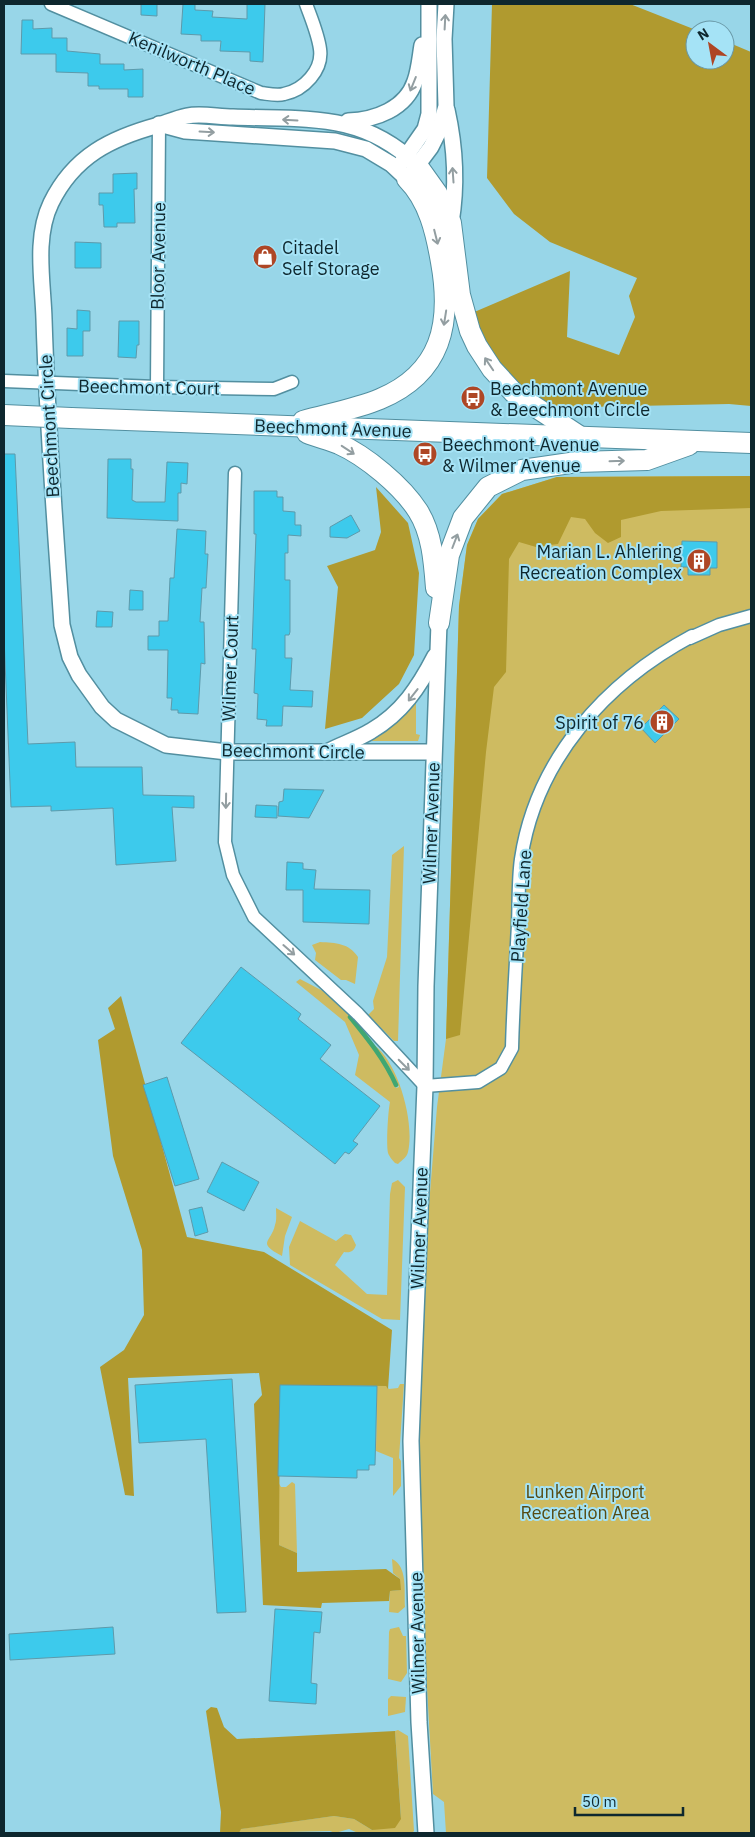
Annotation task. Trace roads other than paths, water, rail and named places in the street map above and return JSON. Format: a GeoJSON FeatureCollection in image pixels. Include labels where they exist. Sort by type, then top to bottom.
{"type":"FeatureCollection","features":[{"type":"Feature","properties":{"kind":"highway"},"geometry":{"type":"LineString","coordinates":[[407,167],[437,193],[451,223],[460,295],[470,331],[477,346],[492,369],[514,393],[581,437]]}},
{"type":"Feature","properties":{"kind":"highway"},"geometry":{"type":"LineString","coordinates":[[287,426],[380,399],[403,386],[418,374],[442,337],[446,307],[437,237],[407,167]]}},
{"type":"Feature","properties":{"kind":"highway","name":"Beechmont Avenue"},"geometry":{"type":"LineString","coordinates":[[4,415],[751,443]]}},
{"type":"Feature","properties":{"kind":"highway"},"geometry":{"type":"LineString","coordinates":[[287,426],[340,444],[375,466],[397,486],[418,511],[434,556],[439,623]]}},
{"type":"Feature","properties":{"kind":"highway"},"geometry":{"type":"LineString","coordinates":[[439,623],[449,555],[464,518],[488,488],[522,470],[577,462],[647,460],[702,440]]}},
{"type":"Feature","properties":{"kind":"street","name":"Kenilworth Place"},"geometry":{"type":"LineString","coordinates":[[51,4],[261,93],[275,95],[297,90],[311,78],[317,66],[320,53],[306,4]]}},
{"type":"Feature","properties":{"kind":"street"},"geometry":{"type":"LineString","coordinates":[[338,122],[368,120],[392,109],[405,98],[415,81],[429,4]]}},
{"type":"Feature","properties":{"kind":"street"},"geometry":{"type":"LineString","coordinates":[[446,4],[444,39],[446,106],[450,125],[455,200],[451,223]]}},
{"type":"Feature","properties":{"kind":"street"},"geometry":{"type":"LineString","coordinates":[[407,167],[425,129],[429,114],[427,20]]}},
{"type":"Feature","properties":{"kind":"street"},"geometry":{"type":"LineString","coordinates":[[407,167],[439,131],[446,106]]}},
{"type":"Feature","properties":{"kind":"street","name":"Beechmont Circle"},"geometry":{"type":"LineString","coordinates":[[407,167],[370,131],[338,122],[188,116],[130,132],[106,144],[74,169],[51,203],[44,222],[42,247],[46,384],[62,625],[70,657],[78,675],[89,692],[116,720],[166,745],[227,752],[433,752]]}},
{"type":"Feature","properties":{"kind":"street"},"geometry":{"type":"LineString","coordinates":[[159,124],[185,131],[335,141],[366,148],[407,167]]}},
{"type":"Feature","properties":{"kind":"street","name":"Bloor Avenue"},"geometry":{"type":"LineString","coordinates":[[157,388],[159,124]]}},
{"type":"Feature","properties":{"kind":"street","name":"Beechmont Court"},"geometry":{"type":"LineString","coordinates":[[4,382],[157,388],[274,389],[292,382]]}},
{"type":"Feature","properties":{"kind":"street","name":"Wilmer Court"},"geometry":{"type":"LineString","coordinates":[[235,473],[226,852],[238,888],[254,917],[358,1014],[425,1086]]}},
{"type":"Feature","properties":{"kind":"street","name":"Playfield Lane"},"geometry":{"type":"LineString","coordinates":[[425,1086],[478,1082],[501,1068],[512,1048],[521,859],[530,822],[540,794],[574,735],[592,712],[619,684],[642,666],[691,637],[720,625],[751,616]]}},
{"type":"Feature","properties":{"kind":"street","name":"Wilmer Avenue"},"geometry":{"type":"LineString","coordinates":[[426,1833],[419,1722],[411,1441],[425,1086],[433,752],[439,623]]}},
{"type":"Feature","properties":{"kind":"street"},"geometry":{"type":"LineString","coordinates":[[328,752],[351,739],[369,732],[390,718],[407,702],[420,685],[437,652]]}},
{"type":"Feature","properties":{"kind":"waterway"},"geometry":{"type":"LineString","coordinates":[[350,1017],[381,1058],[396,1085]]}},
{"type":"Feature","properties":{"kind":"place","name":"Citadel Self Storage"},"geometry":{"type":"Point","coordinates":[265,257]}},
{"type":"Feature","properties":{"kind":"place","name":"Beechmont Avenue & Beechmont Circle"},"geometry":{"type":"Point","coordinates":[473,398]}},
{"type":"Feature","properties":{"kind":"place","name":"Beechmont Avenue & Wilmer Avenue"},"geometry":{"type":"Point","coordinates":[425,454]}},
{"type":"Feature","properties":{"kind":"place","name":"Marian L. Ahlering Recreation Complex"},"geometry":{"type":"Point","coordinates":[699,561]}},
{"type":"Feature","properties":{"kind":"place","name":"Spirit of 76"},"geometry":{"type":"Point","coordinates":[662,722]}},
{"type":"Feature","properties":{"kind":"park label","name":"Lunken Airport Recreation Area"},"geometry":{"type":"Point","coordinates":[585,1501]}}]}
